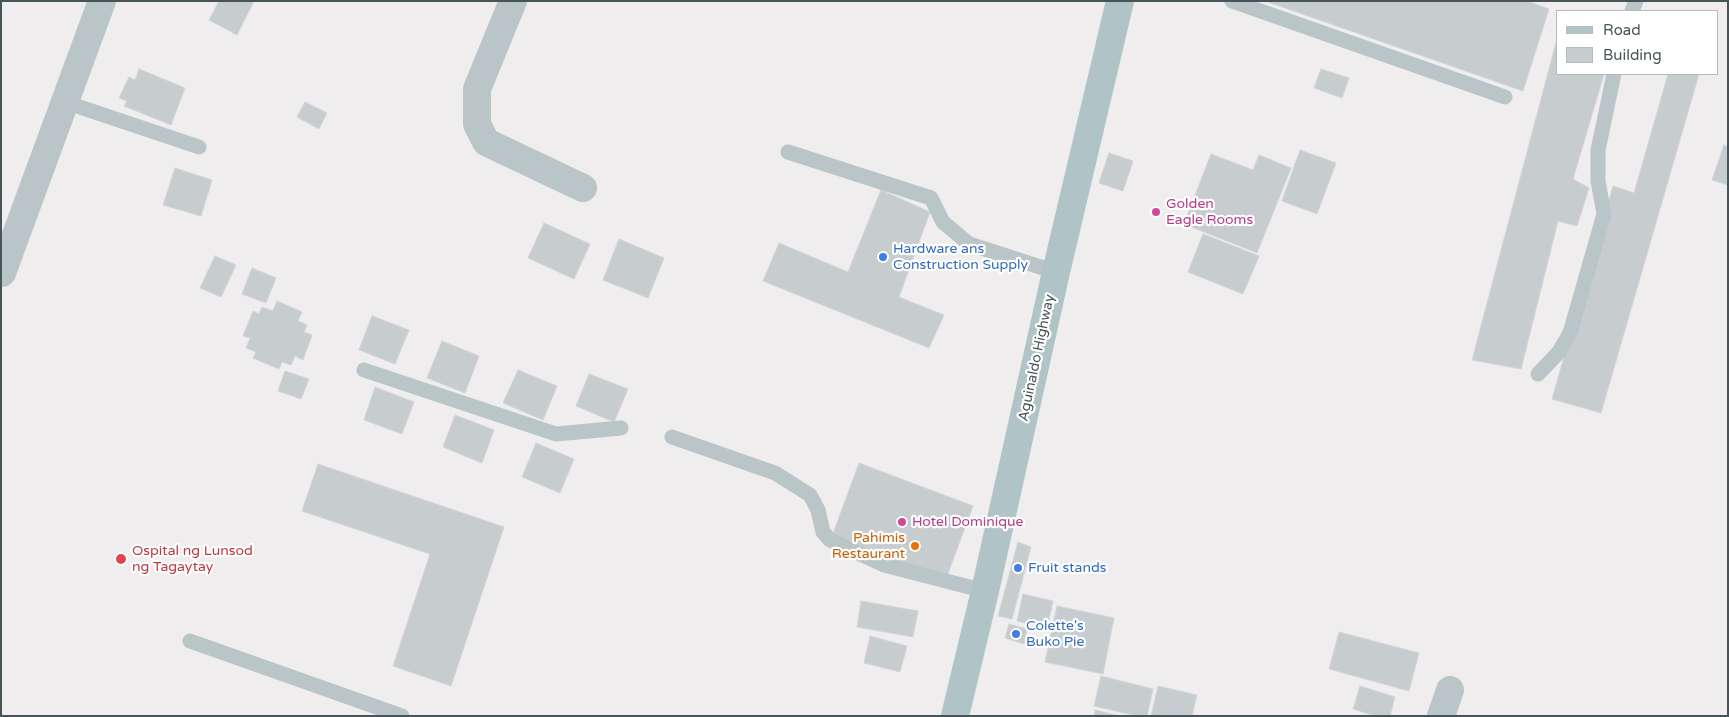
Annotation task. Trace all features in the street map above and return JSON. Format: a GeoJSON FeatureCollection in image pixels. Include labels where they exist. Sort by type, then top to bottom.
{"type":"FeatureCollection","features":[{"type":"Feature","properties":{"kind":"main road","name":"Aguinaldo Highway"},"geometry":{"type":"LineString","coordinates":[[955,716],[1120,1]]}},
{"type":"Feature","properties":{"kind":"street"},"geometry":{"type":"LineString","coordinates":[[2,273],[102,1]]}},
{"type":"Feature","properties":{"kind":"street"},"geometry":{"type":"LineString","coordinates":[[513,1],[477,89],[477,124],[486,142],[583,188]]}},
{"type":"Feature","properties":{"kind":"street"},"geometry":{"type":"LineString","coordinates":[[1441,716],[1450,690]]}},
{"type":"Feature","properties":{"kind":"lane"},"geometry":{"type":"LineString","coordinates":[[1232,1],[1505,97]]}},
{"type":"Feature","properties":{"kind":"lane"},"geometry":{"type":"LineString","coordinates":[[1538,374],[1559,352],[1570,332],[1604,214],[1598,181],[1598,150],[1614,75]]}},
{"type":"Feature","properties":{"kind":"lane"},"geometry":{"type":"LineString","coordinates":[[65,102],[199,147]]}},
{"type":"Feature","properties":{"kind":"lane"},"geometry":{"type":"LineString","coordinates":[[788,152],[931,198],[943,222],[969,244],[1056,272]]}},
{"type":"Feature","properties":{"kind":"lane"},"geometry":{"type":"LineString","coordinates":[[364,370],[556,434],[622,428]]}},
{"type":"Feature","properties":{"kind":"lane"},"geometry":{"type":"LineString","coordinates":[[672,437],[774,473],[810,495],[818,510],[823,532],[830,540],[884,565],[985,591]]}},
{"type":"Feature","properties":{"kind":"lane"},"geometry":{"type":"LineString","coordinates":[[190,641],[402,716]]}},
{"type":"Feature","properties":{"kind":"building"},"geometry":{"type":"Polygon","coordinates":[[[219,1],[254,1],[237,35],[209,20],[219,1]]]}},
{"type":"Feature","properties":{"kind":"building"},"geometry":{"type":"Polygon","coordinates":[[[1265,1],[1527,1],[1549,9],[1523,91],[1265,1]]]}},
{"type":"Feature","properties":{"kind":"building"},"geometry":{"type":"Polygon","coordinates":[[[1556,43],[1556,75],[1604,75],[1573,179],[1589,188],[1577,226],[1558,221],[1521,369],[1472,360],[1556,43]]]}},
{"type":"Feature","properties":{"kind":"building"},"geometry":{"type":"Polygon","coordinates":[[[139,69],[185,88],[171,125],[124,106],[127,101],[119,98],[129,77],[135,80],[139,69]]]}},
{"type":"Feature","properties":{"kind":"building"},"geometry":{"type":"Polygon","coordinates":[[[1321,69],[1349,78],[1342,98],[1314,88],[1321,69]]]}},
{"type":"Feature","properties":{"kind":"building"},"geometry":{"type":"Polygon","coordinates":[[[1668,75],[1699,75],[1601,413],[1552,399],[1613,186],[1634,193],[1668,75]]]}},
{"type":"Feature","properties":{"kind":"building"},"geometry":{"type":"Polygon","coordinates":[[[305,102],[327,113],[319,129],[297,117],[305,102]]]}},
{"type":"Feature","properties":{"kind":"building"},"geometry":{"type":"Polygon","coordinates":[[[1724,145],[1728,147],[1728,185],[1712,180],[1724,145]]]}},
{"type":"Feature","properties":{"kind":"building"},"geometry":{"type":"Polygon","coordinates":[[[1300,150],[1336,163],[1317,214],[1282,201],[1300,150]]]}},
{"type":"Feature","properties":{"kind":"building"},"geometry":{"type":"Polygon","coordinates":[[[1109,153],[1133,161],[1123,191],[1099,183],[1109,153]]]}},
{"type":"Feature","properties":{"kind":"building"},"geometry":{"type":"Polygon","coordinates":[[[1211,154],[1253,170],[1259,155],[1291,168],[1257,253],[1184,224],[1211,154]]]}},
{"type":"Feature","properties":{"kind":"building"},"geometry":{"type":"Polygon","coordinates":[[[175,168],[212,180],[201,216],[163,205],[175,168]]]}},
{"type":"Feature","properties":{"kind":"building","name":"Hardware ans Construction Supply"},"geometry":{"type":"Polygon","coordinates":[[[881,190],[930,212],[899,297],[944,315],[929,348],[763,281],[779,243],[848,272],[881,190]]]}},
{"type":"Feature","properties":{"kind":"building"},"geometry":{"type":"Polygon","coordinates":[[[544,223],[590,244],[574,279],[528,258],[544,223]]]}},
{"type":"Feature","properties":{"kind":"building"},"geometry":{"type":"Polygon","coordinates":[[[1203,234],[1259,256],[1243,294],[1188,272],[1203,234]]]}},
{"type":"Feature","properties":{"kind":"building"},"geometry":{"type":"Polygon","coordinates":[[[619,239],[664,258],[648,298],[603,280],[619,239]]]}},
{"type":"Feature","properties":{"kind":"building"},"geometry":{"type":"Polygon","coordinates":[[[215,256],[236,265],[221,297],[200,288],[215,256]]]}},
{"type":"Feature","properties":{"kind":"building"},"geometry":{"type":"Polygon","coordinates":[[[252,268],[276,278],[266,303],[242,294],[252,268]]]}},
{"type":"Feature","properties":{"kind":"building"},"geometry":{"type":"Polygon","coordinates":[[[277,301],[302,312],[298,321],[307,325],[304,332],[312,335],[303,360],[295,356],[291,365],[282,362],[279,369],[253,358],[256,352],[246,348],[250,338],[243,336],[253,311],[259,314],[262,307],[273,311],[277,301]]]}},
{"type":"Feature","properties":{"kind":"building"},"geometry":{"type":"Polygon","coordinates":[[[372,316],[409,330],[395,364],[359,350],[372,316]]]}},
{"type":"Feature","properties":{"kind":"building"},"geometry":{"type":"Polygon","coordinates":[[[442,341],[479,356],[465,393],[427,378],[442,341]]]}},
{"type":"Feature","properties":{"kind":"building"},"geometry":{"type":"Polygon","coordinates":[[[518,370],[557,386],[543,420],[503,403],[518,370]]]}},
{"type":"Feature","properties":{"kind":"building"},"geometry":{"type":"Polygon","coordinates":[[[285,371],[309,379],[301,399],[278,391],[285,371]]]}},
{"type":"Feature","properties":{"kind":"building"},"geometry":{"type":"Polygon","coordinates":[[[589,374],[628,389],[614,422],[576,406],[589,374]]]}},
{"type":"Feature","properties":{"kind":"building"},"geometry":{"type":"Polygon","coordinates":[[[375,387],[414,402],[402,434],[364,420],[375,387]]]}},
{"type":"Feature","properties":{"kind":"building"},"geometry":{"type":"Polygon","coordinates":[[[455,415],[494,430],[482,463],[443,447],[455,415]]]}},
{"type":"Feature","properties":{"kind":"building"},"geometry":{"type":"Polygon","coordinates":[[[536,443],[574,459],[560,493],[522,477],[536,443]]]}},
{"type":"Feature","properties":{"kind":"building","name":"Hotel Dominique"},"geometry":{"type":"Polygon","coordinates":[[[859,463],[973,506],[946,579],[831,539],[859,463]]]}},
{"type":"Feature","properties":{"kind":"building"},"geometry":{"type":"Polygon","coordinates":[[[318,464],[504,527],[451,686],[393,666],[430,554],[302,511],[318,464]]]}},
{"type":"Feature","properties":{"kind":"building","name":"Fruit stands"},"geometry":{"type":"Polygon","coordinates":[[[1018,542],[1031,547],[1012,619],[998,616],[1018,542]]]}},
{"type":"Feature","properties":{"kind":"building"},"geometry":{"type":"Polygon","coordinates":[[[1023,594],[1053,601],[1047,628],[1017,621],[1023,594]]]}},
{"type":"Feature","properties":{"kind":"building"},"geometry":{"type":"Polygon","coordinates":[[[861,601],[918,611],[913,637],[857,627],[861,601]]]}},
{"type":"Feature","properties":{"kind":"building"},"geometry":{"type":"Polygon","coordinates":[[[1057,606],[1114,618],[1103,674],[1045,662],[1057,606]]]}},
{"type":"Feature","properties":{"kind":"building","name":"Colette's Buko Pie"},"geometry":{"type":"Polygon","coordinates":[[[1009,624],[1027,629],[1024,644],[1005,638],[1009,624]]]}},
{"type":"Feature","properties":{"kind":"building"},"geometry":{"type":"Polygon","coordinates":[[[1339,632],[1419,653],[1409,691],[1329,669],[1339,632]]]}},
{"type":"Feature","properties":{"kind":"building"},"geometry":{"type":"Polygon","coordinates":[[[870,636],[907,646],[900,672],[864,663],[870,636]]]}},
{"type":"Feature","properties":{"kind":"building"},"geometry":{"type":"Polygon","coordinates":[[[1101,676],[1153,689],[1147,716],[1137,716],[1094,706],[1101,676]]]}},
{"type":"Feature","properties":{"kind":"building"},"geometry":{"type":"Polygon","coordinates":[[[1158,686],[1197,695],[1192,716],[1151,716],[1158,686]]]}},
{"type":"Feature","properties":{"kind":"building"},"geometry":{"type":"Polygon","coordinates":[[[1360,686],[1395,697],[1390,716],[1375,716],[1353,709],[1360,686]]]}},
{"type":"Feature","properties":{"kind":"building"},"geometry":{"type":"Polygon","coordinates":[[[1095,710],[1120,716],[1094,716],[1095,710]]]}},
{"type":"Feature","properties":{"kind":"place","name":"Golden Eagle Rooms"},"geometry":{"type":"Point","coordinates":[1156,212]}},
{"type":"Feature","properties":{"kind":"place","name":"Hardware ans Construction Supply"},"geometry":{"type":"Point","coordinates":[883,257]}},
{"type":"Feature","properties":{"kind":"place","name":"Hotel Dominique"},"geometry":{"type":"Point","coordinates":[902,522]}},
{"type":"Feature","properties":{"kind":"place","name":"Pahimis Restaurant"},"geometry":{"type":"Point","coordinates":[915,546]}},
{"type":"Feature","properties":{"kind":"place","name":"Ospital ng Lunsod ng Tagaytay"},"geometry":{"type":"Point","coordinates":[121,559]}},
{"type":"Feature","properties":{"kind":"place","name":"Fruit stands"},"geometry":{"type":"Point","coordinates":[1018,568]}},
{"type":"Feature","properties":{"kind":"place","name":"Colette's Buko Pie"},"geometry":{"type":"Point","coordinates":[1016,634]}}]}
